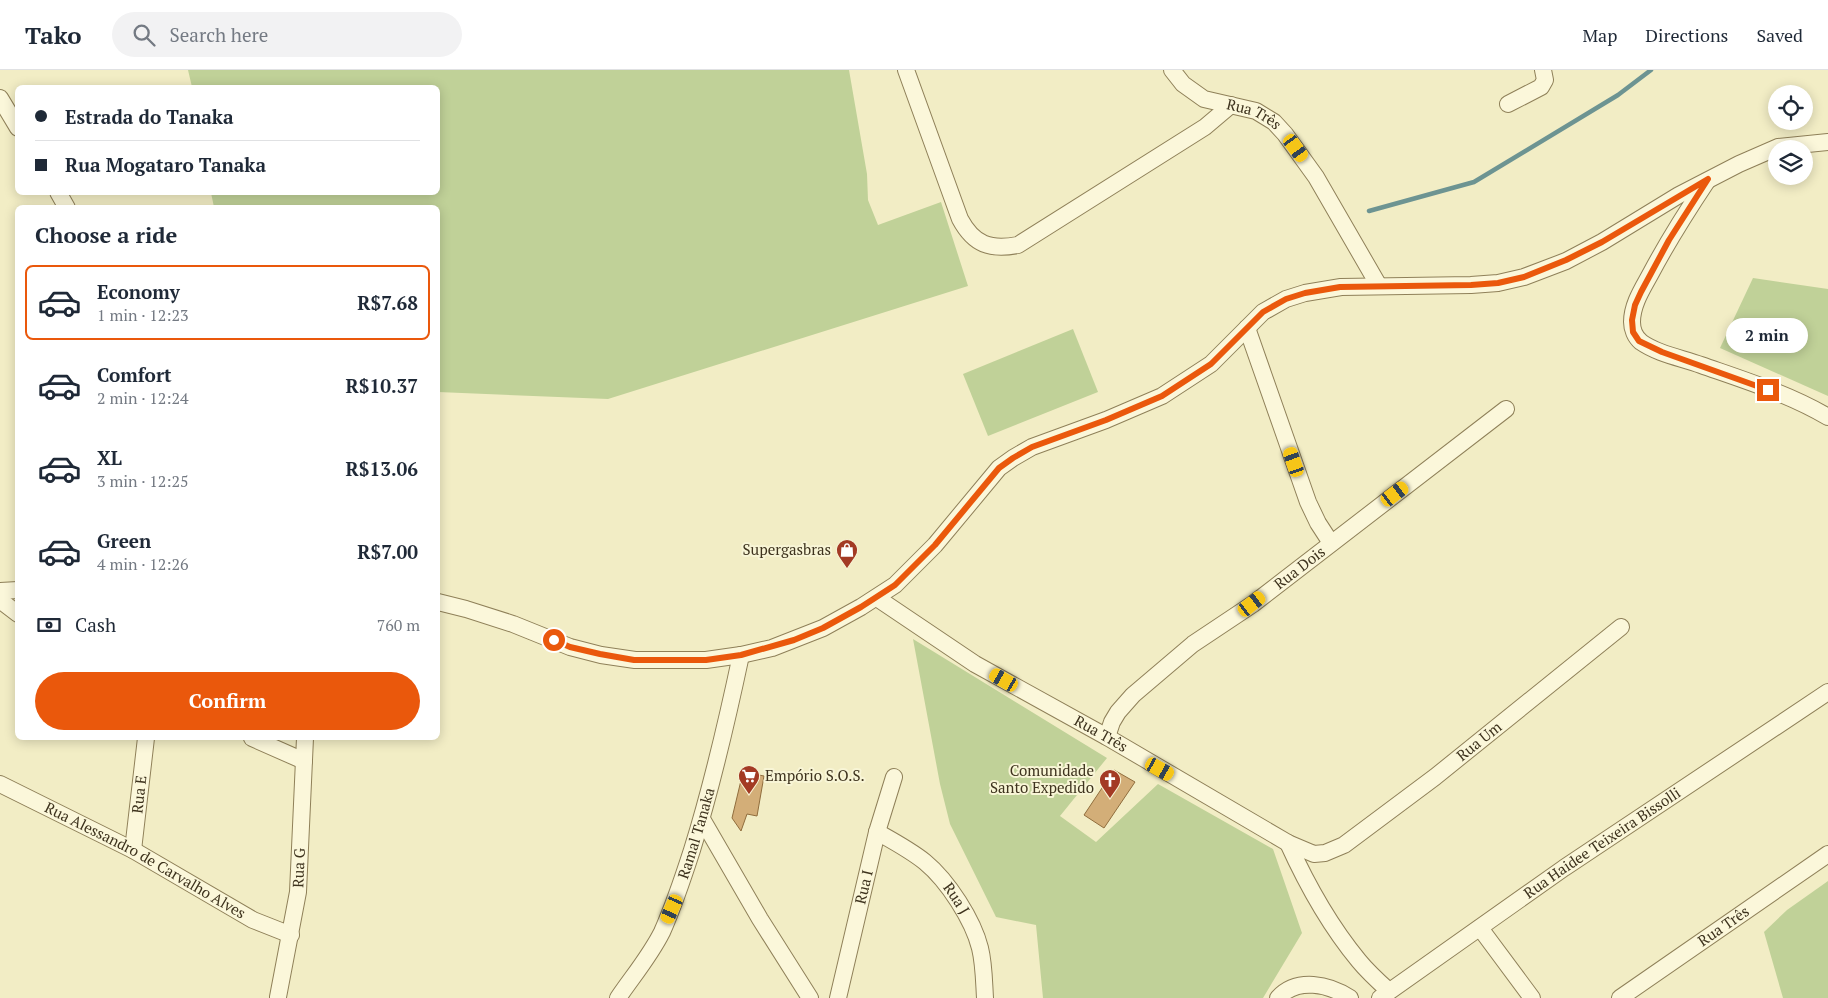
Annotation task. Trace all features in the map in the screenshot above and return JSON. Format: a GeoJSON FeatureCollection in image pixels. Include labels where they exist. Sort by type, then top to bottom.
{"type":"FeatureCollection","features":[{"type":"Feature","properties":{"kind":"street"},"geometry":{"type":"LineString","coordinates":[[906,70],[960,219],[966,231],[976,240],[990,247],[1002,248],[1018,245],[1205,127],[1231,105]]}},
{"type":"Feature","properties":{"kind":"street","name":"Rua Três"},"geometry":{"type":"LineString","coordinates":[[1172,70],[1183,84],[1204,99],[1256,111],[1274,122],[1316,177],[1379,286]]}},
{"type":"Feature","properties":{"kind":"street"},"geometry":{"type":"LineString","coordinates":[[1508,104],[1541,87],[1545,80],[1543,70]]}},
{"type":"Feature","properties":{"kind":"street"},"geometry":{"type":"LineString","coordinates":[[0,98],[15,123]]}},
{"type":"Feature","properties":{"kind":"street"},"geometry":{"type":"LineString","coordinates":[[440,603],[513,624],[570,647],[634,660],[706,660],[772,648],[823,628],[877,598],[895,585],[929,552],[999,468],[1032,447],[1106,420],[1162,396],[1211,364],[1263,312],[1286,299],[1305,293],[1340,287],[1498,283],[1524,277],[1566,260],[1602,242],[1708,179],[1778,147],[1828,142]]}},
{"type":"Feature","properties":{"kind":"street"},"geometry":{"type":"LineString","coordinates":[[1708,179],[1669,240],[1641,292],[1635,305],[1632,320],[1634,334],[1639,341],[1662,352],[1752,383],[1813,408],[1828,417]]}},
{"type":"Feature","properties":{"kind":"street"},"geometry":{"type":"LineString","coordinates":[[1246,328],[1308,502],[1318,523],[1331,543]]}},
{"type":"Feature","properties":{"kind":"street","name":"Rua Dois"},"geometry":{"type":"LineString","coordinates":[[1108,737],[1115,717],[1133,695],[1194,644],[1252,604],[1506,409]]}},
{"type":"Feature","properties":{"kind":"street"},"geometry":{"type":"LineString","coordinates":[[0,591],[15,590]]}},
{"type":"Feature","properties":{"kind":"street","name":"Rua Três"},"geometry":{"type":"LineString","coordinates":[[877,598],[975,664],[1108,737],[1288,843],[1314,854],[1332,851]]}},
{"type":"Feature","properties":{"kind":"street"},"geometry":{"type":"LineString","coordinates":[[0,600],[15,612]]}},
{"type":"Feature","properties":{"kind":"street","name":"Rua Um"},"geometry":{"type":"LineString","coordinates":[[1332,851],[1344,845],[1435,777],[1621,626]]}},
{"type":"Feature","properties":{"kind":"street","name":"Ramal Tanaka"},"geometry":{"type":"LineString","coordinates":[[618,998],[646,960],[661,932],[682,881],[702,820],[725,730],[741,655]]}},
{"type":"Feature","properties":{"kind":"street","name":"Rua Haidee Teixeira Bissolli"},"geometry":{"type":"LineString","coordinates":[[1385,995],[1564,868],[1828,692]]}},
{"type":"Feature","properties":{"kind":"street","name":"Rua E"},"geometry":{"type":"LineString","coordinates":[[133,850],[146,740]]}},
{"type":"Feature","properties":{"kind":"street"},"geometry":{"type":"LineString","coordinates":[[257,740],[304,761]]}},
{"type":"Feature","properties":{"kind":"street","name":"Rua G"},"geometry":{"type":"LineString","coordinates":[[278,997],[298,892],[305,740]]}},
{"type":"Feature","properties":{"kind":"street","name":"Rua I"},"geometry":{"type":"LineString","coordinates":[[838,998],[877,832],[894,777]]}},
{"type":"Feature","properties":{"kind":"street","name":"Rua Alessandro de Carvalho Alves"},"geometry":{"type":"LineString","coordinates":[[0,784],[133,850],[253,920],[290,935]]}},
{"type":"Feature","properties":{"kind":"street"},"geometry":{"type":"LineString","coordinates":[[702,820],[760,919],[810,998]]}},
{"type":"Feature","properties":{"kind":"street","name":"Rua J"},"geometry":{"type":"LineString","coordinates":[[877,832],[926,863],[941,878],[964,912],[974,929],[980,950],[985,998]]}},
{"type":"Feature","properties":{"kind":"street"},"geometry":{"type":"LineString","coordinates":[[1288,843],[1319,904],[1345,944],[1385,995]]}},
{"type":"Feature","properties":{"kind":"street","name":"Rua Três"},"geometry":{"type":"LineString","coordinates":[[1620,998],[1828,854]]}},
{"type":"Feature","properties":{"kind":"street"},"geometry":{"type":"LineString","coordinates":[[1480,928],[1532,998]]}},
{"type":"Feature","properties":{"kind":"street"},"geometry":{"type":"LineString","coordinates":[[1278,998],[1288,990],[1302,985],[1316,984],[1336,990],[1350,998]]}},
{"type":"Feature","properties":{"kind":"green space"},"geometry":{"type":"Polygon","coordinates":[[[188,70],[849,70],[867,174],[868,200],[878,225],[941,202],[968,286],[608,399],[440,392],[440,205],[214,205],[211,195],[440,195],[440,85],[192,85],[188,70]]]}},
{"type":"Feature","properties":{"kind":"green space"},"geometry":{"type":"Polygon","coordinates":[[[1753,278],[1828,289],[1828,396],[1720,348],[1753,278]]]}},
{"type":"Feature","properties":{"kind":"green space"},"geometry":{"type":"Polygon","coordinates":[[[1073,329],[1098,392],[988,436],[963,374],[1073,329]]]}},
{"type":"Feature","properties":{"kind":"green space"},"geometry":{"type":"Polygon","coordinates":[[[913,639],[1107,758],[1060,816],[1096,842],[1158,784],[1273,849],[1302,933],[1263,998],[1043,998],[1036,925],[996,917],[950,824],[940,784],[913,639]]]}},
{"type":"Feature","properties":{"kind":"green space"},"geometry":{"type":"Polygon","coordinates":[[[1828,881],[1828,998],[1783,998],[1764,932],[1787,910],[1828,881]]]}},
{"type":"Feature","properties":{"kind":"building","name":"Comunidade Santo Expedido"},"geometry":{"type":"Polygon","coordinates":[[[1114,770],[1135,782],[1104,828],[1084,815],[1114,770]]]}},
{"type":"Feature","properties":{"kind":"building","name":"Empório S.O.S."},"geometry":{"type":"Polygon","coordinates":[[[743,772],[764,776],[757,816],[747,814],[741,831],[732,818],[743,772]]]}},
{"type":"Feature","properties":{"kind":"waterway"},"geometry":{"type":"LineString","coordinates":[[1369,211],[1474,182],[1618,95],[1651,70]]}},
{"type":"Feature","properties":{"kind":"place","name":"Supergasbras"},"geometry":{"type":"Point","coordinates":[847,569]}},
{"type":"Feature","properties":{"kind":"place","name":"Empório S.O.S."},"geometry":{"type":"Point","coordinates":[749,795]}},
{"type":"Feature","properties":{"kind":"place","name":"Comunidade Santo Expedido"},"geometry":{"type":"Point","coordinates":[1110,799]}},
{"type":"Feature","properties":{"kind":"route"},"geometry":{"type":"LineString","coordinates":[[554,640],[570,647],[634,660],[706,660],[772,648],[794,640],[823,628],[877,598],[895,585],[935,545],[999,468],[1013,458],[1032,447],[1106,420],[1162,396],[1211,364],[1263,312],[1286,299],[1305,293],[1340,287],[1471,285],[1498,283],[1524,277],[1566,260],[1602,242],[1708,179],[1669,240],[1641,292],[1635,305],[1632,320],[1633,332],[1639,341],[1662,352],[1768,390]]}}]}
